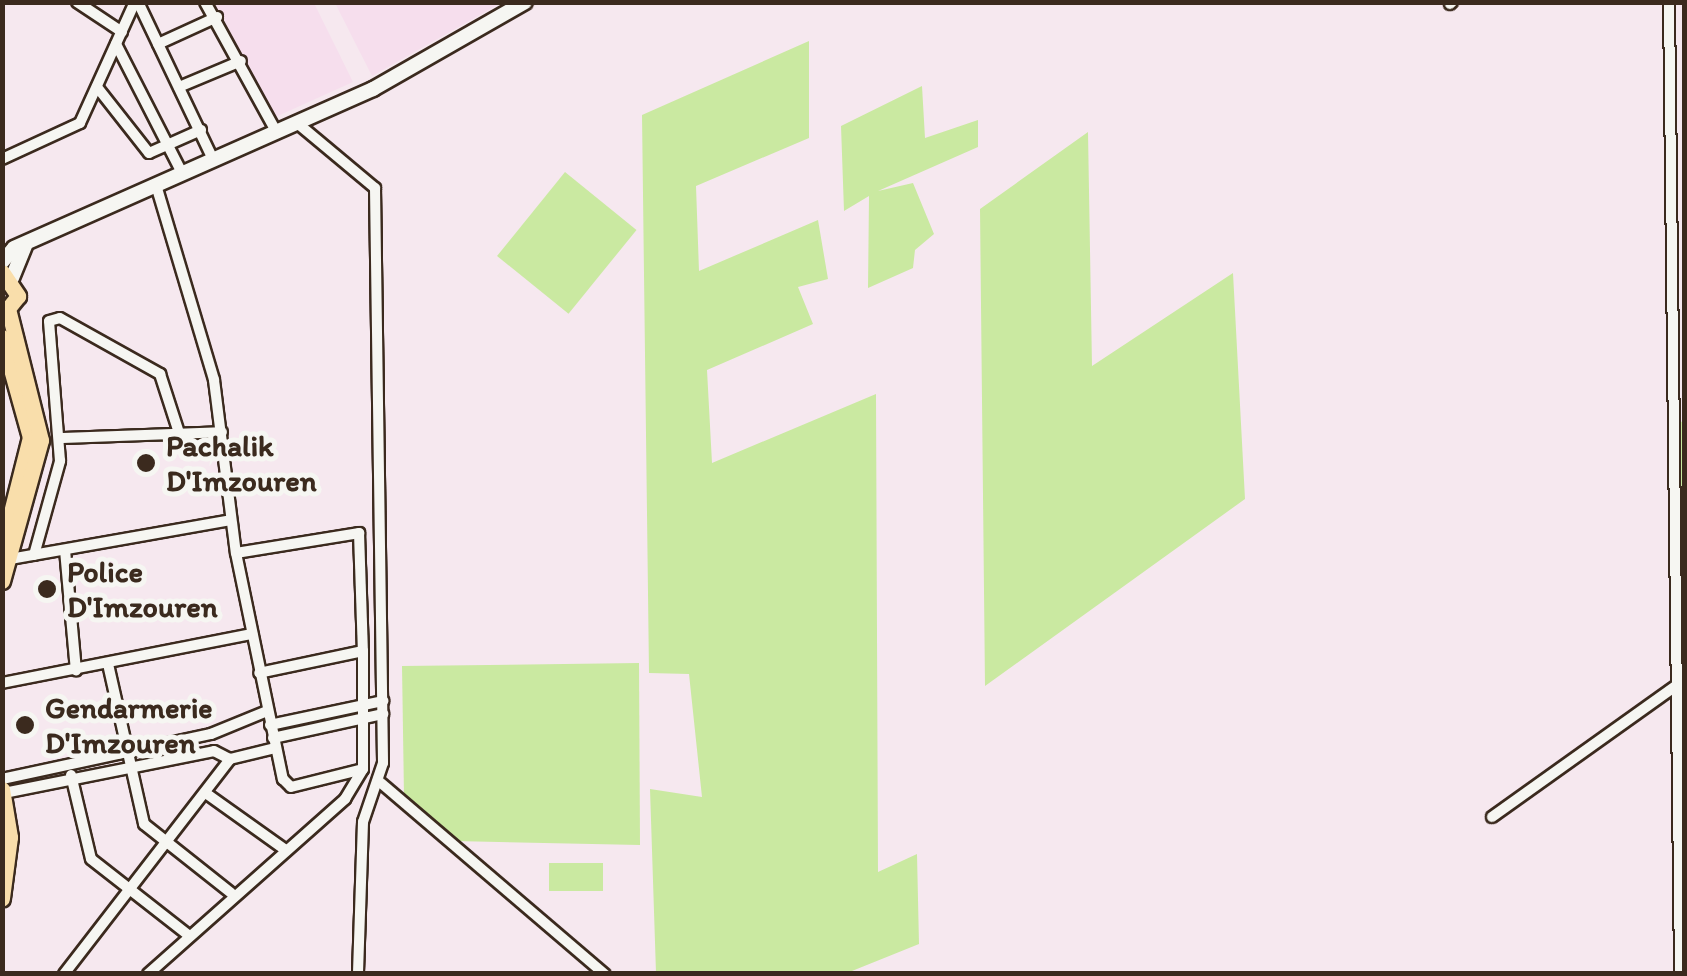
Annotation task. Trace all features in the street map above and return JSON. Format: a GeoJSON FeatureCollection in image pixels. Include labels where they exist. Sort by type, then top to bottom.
{"type":"FeatureCollection","features":[{"type":"Feature","properties":{"kind":"highway"},"geometry":{"type":"LineString","coordinates":[[6,553],[41,440],[6,314],[18,296],[7,275]]}},
{"type":"Feature","properties":{"kind":"highway"},"geometry":{"type":"LineString","coordinates":[[2,337],[29,450],[2,580]]}},
{"type":"Feature","properties":{"kind":"highway"},"geometry":{"type":"LineString","coordinates":[[2,898],[10,869],[3,787]]}},
{"type":"Feature","properties":{"kind":"main road"},"geometry":{"type":"LineString","coordinates":[[2,262],[29,242],[296,122],[525,2]]}},
{"type":"Feature","properties":{"kind":"main road"},"geometry":{"type":"LineString","coordinates":[[7,275],[29,242]]}},
{"type":"Feature","properties":{"kind":"street"},"geometry":{"type":"LineString","coordinates":[[77,2],[119,38],[182,173]]}},
{"type":"Feature","properties":{"kind":"street"},"geometry":{"type":"LineString","coordinates":[[2,158],[80,123],[136,2]]}},
{"type":"Feature","properties":{"kind":"street"},"geometry":{"type":"LineString","coordinates":[[136,2],[213,159]]}},
{"type":"Feature","properties":{"kind":"street"},"geometry":{"type":"LineString","coordinates":[[205,2],[217,17],[276,131]]}},
{"type":"Feature","properties":{"kind":"street"},"geometry":{"type":"LineString","coordinates":[[1669,2],[1681,682],[1680,974]]}},
{"type":"Feature","properties":{"kind":"street"},"geometry":{"type":"LineString","coordinates":[[158,44],[217,17]]}},
{"type":"Feature","properties":{"kind":"street"},"geometry":{"type":"LineString","coordinates":[[180,87],[241,61]]}},
{"type":"Feature","properties":{"kind":"street"},"geometry":{"type":"LineString","coordinates":[[96,87],[149,153],[201,130]]}},
{"type":"Feature","properties":{"kind":"street"},"geometry":{"type":"LineString","coordinates":[[296,122],[375,188],[383,714],[380,783],[363,822],[358,974]]}},
{"type":"Feature","properties":{"kind":"street"},"geometry":{"type":"LineString","coordinates":[[156,184],[222,432],[230,520],[274,743],[291,787],[363,769]]}},
{"type":"Feature","properties":{"kind":"street"},"geometry":{"type":"LineString","coordinates":[[34,555],[61,438],[43,334],[54,318],[160,374],[178,433]]}},
{"type":"Feature","properties":{"kind":"street"},"geometry":{"type":"LineString","coordinates":[[61,438],[222,432]]}},
{"type":"Feature","properties":{"kind":"street"},"geometry":{"type":"LineString","coordinates":[[6,553],[34,555],[230,520]]}},
{"type":"Feature","properties":{"kind":"street"},"geometry":{"type":"LineString","coordinates":[[148,974],[231,893],[345,799],[363,769],[359,534],[236,553]]}},
{"type":"Feature","properties":{"kind":"street"},"geometry":{"type":"LineString","coordinates":[[65,550],[76,670]]}},
{"type":"Feature","properties":{"kind":"street"},"geometry":{"type":"LineString","coordinates":[[2,682],[252,634]]}},
{"type":"Feature","properties":{"kind":"street"},"geometry":{"type":"LineString","coordinates":[[259,673],[363,651]]}},
{"type":"Feature","properties":{"kind":"street"},"geometry":{"type":"LineString","coordinates":[[108,664],[142,820],[231,893]]}},
{"type":"Feature","properties":{"kind":"street"},"geometry":{"type":"LineString","coordinates":[[1492,817],[1681,682]]}},
{"type":"Feature","properties":{"kind":"street"},"geometry":{"type":"LineString","coordinates":[[64,974],[208,794],[230,758],[364,712],[383,701]]}},
{"type":"Feature","properties":{"kind":"street"},"geometry":{"type":"LineString","coordinates":[[3,787],[68,765],[211,734],[267,711]]}},
{"type":"Feature","properties":{"kind":"street"},"geometry":{"type":"LineString","coordinates":[[270,726],[364,712],[383,714]]}},
{"type":"Feature","properties":{"kind":"street"},"geometry":{"type":"LineString","coordinates":[[211,734],[214,750]]}},
{"type":"Feature","properties":{"kind":"street"},"geometry":{"type":"LineString","coordinates":[[3,787],[72,778],[214,750],[230,758]]}},
{"type":"Feature","properties":{"kind":"street"},"geometry":{"type":"LineString","coordinates":[[68,765],[91,859],[128,893],[187,934]]}},
{"type":"Feature","properties":{"kind":"street"},"geometry":{"type":"LineString","coordinates":[[380,783],[606,974]]}},
{"type":"Feature","properties":{"kind":"street"},"geometry":{"type":"LineString","coordinates":[[208,794],[284,850]]}},
{"type":"Feature","properties":{"kind":"shaded area"},"geometry":{"type":"Polygon","coordinates":[[[205,3],[314,3],[353,82],[271,119],[205,3]]]}},
{"type":"Feature","properties":{"kind":"shaded area"},"geometry":{"type":"Polygon","coordinates":[[[335,3],[501,3],[372,76],[335,3]]]}},
{"type":"Feature","properties":{"kind":"green space"},"geometry":{"type":"Polygon","coordinates":[[[809,41],[809,138],[696,186],[699,271],[818,220],[828,279],[798,287],[813,324],[707,370],[712,463],[876,394],[878,872],[917,854],[919,944],[847,973],[656,973],[650,789],[702,797],[689,674],[649,673],[642,115],[809,41]]]}},
{"type":"Feature","properties":{"kind":"green space"},"geometry":{"type":"Polygon","coordinates":[[[922,86],[925,138],[978,120],[978,147],[878,191],[913,183],[934,234],[915,250],[913,268],[868,288],[869,196],[844,211],[841,126],[922,86]]]}},
{"type":"Feature","properties":{"kind":"green space"},"geometry":{"type":"Polygon","coordinates":[[[1088,132],[1092,366],[1233,273],[1245,499],[985,686],[980,209],[1088,132]]]}},
{"type":"Feature","properties":{"kind":"green space"},"geometry":{"type":"Polygon","coordinates":[[[565,172],[636,230],[569,314],[497,256],[565,172]]]}},
{"type":"Feature","properties":{"kind":"green space"},"geometry":{"type":"Polygon","coordinates":[[[1684,420],[1684,735],[1678,739],[1674,427],[1684,420]]]}},
{"type":"Feature","properties":{"kind":"green space"},"geometry":{"type":"Polygon","coordinates":[[[639,663],[640,845],[454,841],[404,796],[402,666],[639,663]]]}},
{"type":"Feature","properties":{"kind":"green space"},"geometry":{"type":"Polygon","coordinates":[[[549,863],[603,863],[603,891],[549,891],[549,863]]]}},
{"type":"Feature","properties":{"kind":"place","name":"Pachalik D'Imzouren"},"geometry":{"type":"Point","coordinates":[146,463]}},
{"type":"Feature","properties":{"kind":"place","name":"Police D'Imzouren"},"geometry":{"type":"Point","coordinates":[47,589]}},
{"type":"Feature","properties":{"kind":"place","name":"Gendarmerie D'Imzouren"},"geometry":{"type":"Point","coordinates":[25,725]}}]}
